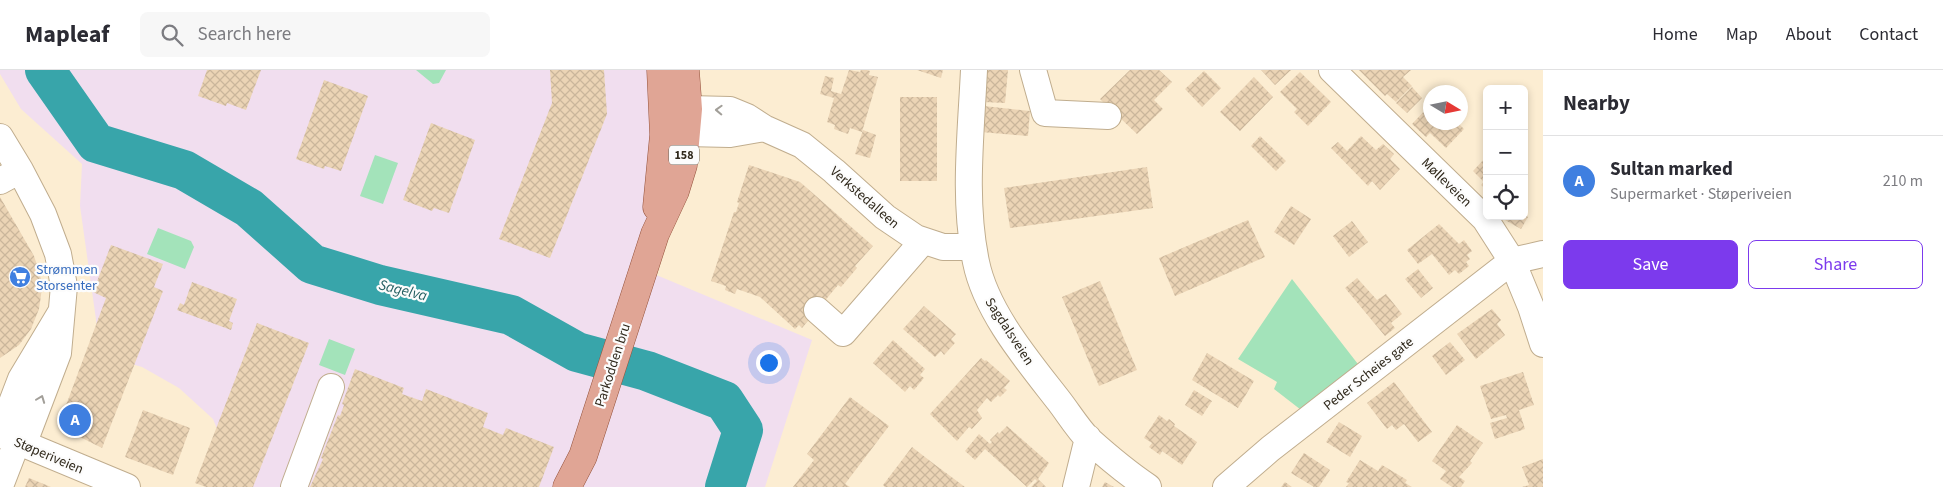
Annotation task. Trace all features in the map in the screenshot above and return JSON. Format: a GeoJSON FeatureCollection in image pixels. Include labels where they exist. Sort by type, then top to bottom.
{"type":"FeatureCollection","features":[{"type":"Feature","properties":{"kind":"main road","name":"158"},"geometry":{"type":"LineString","coordinates":[[661,70],[679,121]]}},
{"type":"Feature","properties":{"kind":"main road","name":"158"},"geometry":{"type":"LineString","coordinates":[[679,121],[685,70]]}},
{"type":"Feature","properties":{"kind":"main road","name":"Parkodden bru"},"geometry":{"type":"LineString","coordinates":[[587,443],[655,234],[683,165],[679,121]]}},
{"type":"Feature","properties":{"kind":"main road","name":"158"},"geometry":{"type":"LineString","coordinates":[[567,487],[587,443]]}},
{"type":"Feature","properties":{"kind":"main road","name":"158"},"geometry":{"type":"LineString","coordinates":[[584,487],[587,443]]}},
{"type":"Feature","properties":{"kind":"street","name":"Sagdalsveien"},"geometry":{"type":"LineString","coordinates":[[974,70],[969,191],[973,247],[988,299],[1033,367],[1088,438],[1129,474],[1148,487]]}},
{"type":"Feature","properties":{"kind":"street"},"geometry":{"type":"LineString","coordinates":[[1033,70],[1045,113],[1108,116]]}},
{"type":"Feature","properties":{"kind":"street","name":"Mølleveien"},"geometry":{"type":"LineString","coordinates":[[1332,70],[1485,220],[1512,261],[1531,307],[1543,344]]}},
{"type":"Feature","properties":{"kind":"street","name":"Verkstedalleen"},"geometry":{"type":"LineString","coordinates":[[679,121],[730,134],[764,128],[802,145],[890,221],[923,241],[942,246],[973,247]]}},
{"type":"Feature","properties":{"kind":"street"},"geometry":{"type":"LineString","coordinates":[[0,137],[10,175],[43,214],[62,269],[64,286],[61,311],[21,379],[0,486]]}},
{"type":"Feature","properties":{"kind":"street"},"geometry":{"type":"LineString","coordinates":[[817,310],[843,333],[923,241]]}},
{"type":"Feature","properties":{"kind":"street"},"geometry":{"type":"LineString","coordinates":[[1512,261],[1543,254]]}},
{"type":"Feature","properties":{"kind":"street","name":"Peder Scheies gate"},"geometry":{"type":"LineString","coordinates":[[1226,487],[1270,448],[1512,261]]}},
{"type":"Feature","properties":{"kind":"street"},"geometry":{"type":"LineString","coordinates":[[294,487],[331,387]]}},
{"type":"Feature","properties":{"kind":"street"},"geometry":{"type":"LineString","coordinates":[[1076,487],[1088,438]]}},
{"type":"Feature","properties":{"kind":"street","name":"Støperiveien"},"geometry":{"type":"LineString","coordinates":[[10,439],[127,487]]}},
{"type":"Feature","properties":{"kind":"shaded area"},"geometry":{"type":"Polygon","coordinates":[[[0,70],[672,70],[654,274],[812,340],[765,487],[236,487],[231,463],[213,419],[179,388],[142,367],[101,355],[80,206],[82,164],[21,109],[0,74],[0,70]]]}},
{"type":"Feature","properties":{"kind":"green space"},"geometry":{"type":"Polygon","coordinates":[[[416,70],[446,70],[439,83],[433,84],[416,70]]]}},
{"type":"Feature","properties":{"kind":"green space"},"geometry":{"type":"Polygon","coordinates":[[[375,155],[398,163],[383,204],[360,196],[375,155]]]}},
{"type":"Feature","properties":{"kind":"green space"},"geometry":{"type":"Polygon","coordinates":[[[158,228],[191,241],[194,247],[185,269],[147,254],[158,228]]]}},
{"type":"Feature","properties":{"kind":"green space"},"geometry":{"type":"Polygon","coordinates":[[[1292,279],[1361,368],[1305,413],[1274,389],[1277,382],[1238,359],[1292,279]]]}},
{"type":"Feature","properties":{"kind":"green space"},"geometry":{"type":"Polygon","coordinates":[[[329,339],[355,349],[345,375],[319,365],[329,339]]]}},
{"type":"Feature","properties":{"kind":"building"},"geometry":{"type":"Polygon","coordinates":[[[207,70],[261,70],[246,110],[227,103],[226,106],[198,96],[207,70]]]}},
{"type":"Feature","properties":{"kind":"building"},"geometry":{"type":"Polygon","coordinates":[[[550,70],[604,70],[607,114],[550,258],[499,239],[552,103],[550,70]]]}},
{"type":"Feature","properties":{"kind":"building"},"geometry":{"type":"Polygon","coordinates":[[[849,70],[860,72],[861,70],[867,70],[870,71],[869,75],[878,77],[862,132],[850,128],[848,134],[834,129],[835,125],[827,122],[834,98],[820,94],[825,76],[834,78],[831,91],[841,94],[849,70]]]}},
{"type":"Feature","properties":{"kind":"building"},"geometry":{"type":"Polygon","coordinates":[[[917,70],[943,70],[941,78],[917,70]]]}},
{"type":"Feature","properties":{"kind":"building"},"geometry":{"type":"Polygon","coordinates":[[[986,70],[1008,70],[1005,103],[983,102],[986,70]]]}},
{"type":"Feature","properties":{"kind":"building"},"geometry":{"type":"Polygon","coordinates":[[[1130,70],[1159,70],[1172,82],[1154,100],[1163,109],[1137,134],[1100,99],[1130,70]]]}},
{"type":"Feature","properties":{"kind":"building"},"geometry":{"type":"Polygon","coordinates":[[[1261,70],[1291,70],[1275,85],[1261,70]]]}},
{"type":"Feature","properties":{"kind":"building"},"geometry":{"type":"Polygon","coordinates":[[[1359,70],[1411,70],[1403,77],[1412,86],[1396,102],[1387,94],[1385,96],[1359,70]]]}},
{"type":"Feature","properties":{"kind":"building"},"geometry":{"type":"Polygon","coordinates":[[[1204,71],[1221,88],[1202,107],[1185,89],[1204,71]]]}},
{"type":"Feature","properties":{"kind":"building"},"geometry":{"type":"Polygon","coordinates":[[[1300,72],[1331,102],[1308,126],[1294,112],[1297,109],[1280,92],[1300,72]]]}},
{"type":"Feature","properties":{"kind":"building"},"geometry":{"type":"Polygon","coordinates":[[[1254,77],[1273,97],[1240,131],[1220,112],[1254,77]]]}},
{"type":"Feature","properties":{"kind":"building"},"geometry":{"type":"Polygon","coordinates":[[[324,80],[368,96],[341,171],[325,166],[324,169],[296,159],[324,80]]]}},
{"type":"Feature","properties":{"kind":"building"},"geometry":{"type":"Polygon","coordinates":[[[1412,87],[1422,98],[1407,113],[1396,103],[1412,87]]]}},
{"type":"Feature","properties":{"kind":"building"},"geometry":{"type":"Polygon","coordinates":[[[900,97],[937,97],[937,181],[900,181],[900,97]]]}},
{"type":"Feature","properties":{"kind":"building"},"geometry":{"type":"Polygon","coordinates":[[[984,106],[1030,111],[1028,136],[981,132],[984,106]]]}},
{"type":"Feature","properties":{"kind":"building"},"geometry":{"type":"Polygon","coordinates":[[[1423,112],[1423,130],[1463,130],[1446,148],[1430,133],[1426,137],[1412,124],[1423,112]]]}},
{"type":"Feature","properties":{"kind":"building"},"geometry":{"type":"Polygon","coordinates":[[[431,123],[475,140],[449,213],[434,208],[432,211],[403,200],[431,123]]]}},
{"type":"Feature","properties":{"kind":"building"},"geometry":{"type":"Polygon","coordinates":[[[863,130],[876,135],[870,158],[855,154],[863,130]]]}},
{"type":"Feature","properties":{"kind":"building"},"geometry":{"type":"Polygon","coordinates":[[[1260,136],[1286,161],[1276,171],[1251,146],[1260,136]]]}},
{"type":"Feature","properties":{"kind":"building"},"geometry":{"type":"Polygon","coordinates":[[[1361,136],[1376,150],[1383,144],[1394,154],[1390,159],[1400,169],[1380,190],[1372,181],[1368,186],[1331,148],[1338,142],[1347,151],[1361,136]]]}},
{"type":"Feature","properties":{"kind":"building"},"geometry":{"type":"Polygon","coordinates":[[[1483,160],[1483,181],[1473,171],[1483,160]]]}},
{"type":"Feature","properties":{"kind":"building"},"geometry":{"type":"Polygon","coordinates":[[[749,165],[800,182],[873,246],[855,266],[857,268],[841,287],[838,285],[802,328],[799,325],[795,329],[760,297],[737,289],[735,294],[725,290],[726,286],[711,281],[734,212],[736,212],[739,203],[737,202],[749,165]]]}},
{"type":"Feature","properties":{"kind":"building"},"geometry":{"type":"Polygon","coordinates":[[[1147,167],[1153,208],[1010,228],[1004,188],[1147,167]]]}},
{"type":"Feature","properties":{"kind":"building","name":"Strømmen Storsenter"},"geometry":{"type":"Polygon","coordinates":[[[0,197],[34,256],[42,288],[39,309],[31,329],[19,345],[0,358],[0,197]]]}},
{"type":"Feature","properties":{"kind":"building"},"geometry":{"type":"Polygon","coordinates":[[[1291,206],[1311,219],[1294,245],[1274,232],[1291,206]]]}},
{"type":"Feature","properties":{"kind":"building"},"geometry":{"type":"Polygon","coordinates":[[[1248,220],[1265,257],[1175,296],[1159,258],[1248,220]]]}},
{"type":"Feature","properties":{"kind":"building"},"geometry":{"type":"Polygon","coordinates":[[[1505,220],[1526,220],[1521,229],[1505,220]]]}},
{"type":"Feature","properties":{"kind":"building"},"geometry":{"type":"Polygon","coordinates":[[[1352,221],[1368,242],[1349,257],[1333,236],[1352,221]]]}},
{"type":"Feature","properties":{"kind":"building"},"geometry":{"type":"Polygon","coordinates":[[[1439,224],[1459,244],[1464,240],[1472,251],[1467,255],[1470,259],[1466,262],[1469,266],[1459,274],[1455,270],[1449,275],[1432,254],[1418,264],[1407,250],[1439,224]]]}},
{"type":"Feature","properties":{"kind":"building"},"geometry":{"type":"Polygon","coordinates":[[[111,245],[163,264],[154,287],[163,291],[102,448],[70,432],[63,425],[62,416],[106,298],[93,292],[111,245]]]}},
{"type":"Feature","properties":{"kind":"building"},"geometry":{"type":"Polygon","coordinates":[[[1418,269],[1433,288],[1421,298],[1405,279],[1418,269]]]}},
{"type":"Feature","properties":{"kind":"building"},"geometry":{"type":"Polygon","coordinates":[[[1357,278],[1377,300],[1386,294],[1402,314],[1391,323],[1395,328],[1385,336],[1345,288],[1357,278]]]}},
{"type":"Feature","properties":{"kind":"building"},"geometry":{"type":"Polygon","coordinates":[[[1100,281],[1137,370],[1099,386],[1062,297],[1100,281]]]}},
{"type":"Feature","properties":{"kind":"building"},"geometry":{"type":"Polygon","coordinates":[[[192,282],[237,299],[229,321],[233,323],[231,330],[177,310],[180,303],[184,305],[192,282]]]}},
{"type":"Feature","properties":{"kind":"building"},"geometry":{"type":"Polygon","coordinates":[[[924,306],[956,334],[951,339],[955,343],[944,355],[941,351],[935,357],[903,329],[924,306]]]}},
{"type":"Feature","properties":{"kind":"building"},"geometry":{"type":"Polygon","coordinates":[[[1492,309],[1501,320],[1497,324],[1505,335],[1476,359],[1457,334],[1492,309]]]}},
{"type":"Feature","properties":{"kind":"building"},"geometry":{"type":"Polygon","coordinates":[[[257,323],[309,343],[253,487],[206,487],[195,483],[257,323]]]}},
{"type":"Feature","properties":{"kind":"building"},"geometry":{"type":"Polygon","coordinates":[[[893,340],[925,369],[920,375],[924,378],[914,390],[910,386],[905,392],[873,363],[893,340]]]}},
{"type":"Feature","properties":{"kind":"building"},"geometry":{"type":"Polygon","coordinates":[[[1450,342],[1465,360],[1446,375],[1432,356],[1450,342]]]}},
{"type":"Feature","properties":{"kind":"building"},"geometry":{"type":"Polygon","coordinates":[[[1207,353],[1254,381],[1238,408],[1192,380],[1207,353]]]}},
{"type":"Feature","properties":{"kind":"building"},"geometry":{"type":"Polygon","coordinates":[[[981,358],[986,360],[1010,381],[1004,388],[1007,390],[1000,397],[998,395],[991,402],[987,398],[977,410],[982,418],[972,429],[969,427],[957,441],[930,414],[981,358]]]}},
{"type":"Feature","properties":{"kind":"building"},"geometry":{"type":"Polygon","coordinates":[[[355,369],[404,388],[402,394],[422,401],[426,389],[488,413],[483,427],[503,435],[506,428],[554,447],[539,487],[310,487],[323,459],[321,458],[338,415],[340,416],[344,405],[342,404],[355,369]]]}},
{"type":"Feature","properties":{"kind":"building"},"geometry":{"type":"Polygon","coordinates":[[[1523,372],[1534,405],[1519,410],[1525,429],[1495,439],[1490,423],[1507,418],[1506,415],[1491,419],[1480,386],[1523,372]]]}},
{"type":"Feature","properties":{"kind":"building"},"geometry":{"type":"Polygon","coordinates":[[[1394,382],[1432,432],[1418,442],[1404,424],[1396,430],[1392,425],[1387,429],[1367,403],[1394,382]]]}},
{"type":"Feature","properties":{"kind":"building"},"geometry":{"type":"Polygon","coordinates":[[[1194,390],[1212,401],[1202,416],[1185,405],[1194,390]]]}},
{"type":"Feature","properties":{"kind":"building"},"geometry":{"type":"Polygon","coordinates":[[[850,397],[889,426],[845,484],[850,487],[793,487],[814,460],[807,454],[850,397]]]}},
{"type":"Feature","properties":{"kind":"building"},"geometry":{"type":"Polygon","coordinates":[[[143,410],[190,428],[173,475],[125,457],[143,410]]]}},
{"type":"Feature","properties":{"kind":"building"},"geometry":{"type":"Polygon","coordinates":[[[1159,415],[1167,421],[1169,419],[1175,424],[1174,426],[1197,442],[1182,465],[1162,451],[1160,455],[1149,447],[1152,443],[1144,438],[1159,415]]]}},
{"type":"Feature","properties":{"kind":"building"},"geometry":{"type":"Polygon","coordinates":[[[1339,422],[1362,436],[1350,457],[1326,442],[1339,422]]]}},
{"type":"Feature","properties":{"kind":"building"},"geometry":{"type":"Polygon","coordinates":[[[1457,425],[1483,443],[1470,461],[1472,463],[1459,477],[1465,481],[1461,487],[1452,487],[1440,479],[1446,471],[1432,461],[1457,425]]]}},
{"type":"Feature","properties":{"kind":"building"},"geometry":{"type":"Polygon","coordinates":[[[1007,426],[1049,463],[1038,479],[1046,487],[1031,487],[1037,481],[1035,479],[1027,487],[985,449],[975,460],[965,451],[979,434],[990,444],[992,442],[990,440],[1007,426]]]}},
{"type":"Feature","properties":{"kind":"building"},"geometry":{"type":"Polygon","coordinates":[[[912,447],[965,487],[885,487],[883,485],[912,447]]]}},
{"type":"Feature","properties":{"kind":"building"},"geometry":{"type":"Polygon","coordinates":[[[1304,453],[1330,470],[1319,487],[1314,487],[1291,473],[1304,453]]]}},
{"type":"Feature","properties":{"kind":"building"},"geometry":{"type":"Polygon","coordinates":[[[1543,459],[1543,487],[1522,487],[1529,485],[1522,467],[1543,459]]]}},
{"type":"Feature","properties":{"kind":"building"},"geometry":{"type":"Polygon","coordinates":[[[1360,460],[1378,471],[1382,465],[1407,480],[1405,483],[1412,487],[1346,487],[1349,483],[1346,482],[1360,460]]]}},
{"type":"Feature","properties":{"kind":"building"},"geometry":{"type":"Polygon","coordinates":[[[29,478],[51,487],[25,487],[29,478]]]}},
{"type":"Feature","properties":{"kind":"building"},"geometry":{"type":"Polygon","coordinates":[[[1105,482],[1114,487],[1102,487],[1105,482]]]}},
{"type":"Feature","properties":{"kind":"building"},"geometry":{"type":"Polygon","coordinates":[[[1285,482],[1292,487],[1281,487],[1285,482]]]}},
{"type":"Feature","properties":{"kind":"waterway","name":"Sagelva"},"geometry":{"type":"LineString","coordinates":[[45,70],[96,143],[184,170],[249,208],[312,264],[380,285],[511,315],[577,352],[647,371],[724,401],[743,430],[725,487]]}},
{"type":"Feature","properties":{"kind":"place","name":"Strømmen Storsenter"},"geometry":{"type":"Point","coordinates":[20,277]}},
{"type":"Feature","properties":{"kind":"place","name":"Sultan marked"},"geometry":{"type":"Point","coordinates":[75,420]}}]}
